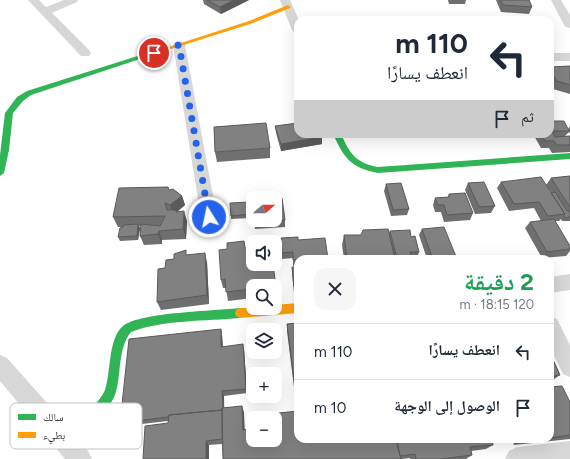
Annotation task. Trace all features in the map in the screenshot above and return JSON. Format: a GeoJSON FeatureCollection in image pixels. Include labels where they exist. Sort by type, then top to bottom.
{"type":"FeatureCollection","features":[{"type":"Feature","properties":{"kind":"street"},"geometry":{"type":"LineString","coordinates":[[33,0],[85,53]]}},
{"type":"Feature","properties":{"kind":"street"},"geometry":{"type":"LineString","coordinates":[[45,12],[73,0]]}},
{"type":"Feature","properties":{"kind":"street"},"geometry":{"type":"LineString","coordinates":[[556,0],[570,25]]}},
{"type":"Feature","properties":{"kind":"street"},"geometry":{"type":"LineString","coordinates":[[0,173],[5,150],[4,126],[14,105],[20,98],[29,93],[251,22],[287,3],[294,20]]}},
{"type":"Feature","properties":{"kind":"street"},"geometry":{"type":"LineString","coordinates":[[179,45],[209,217]]}},
{"type":"Feature","properties":{"kind":"street"},"geometry":{"type":"LineString","coordinates":[[554,57],[570,57]]}},
{"type":"Feature","properties":{"kind":"street"},"geometry":{"type":"LineString","coordinates":[[339,138],[351,160],[359,167],[370,170],[389,170],[570,156]]}},
{"type":"Feature","properties":{"kind":"street"},"geometry":{"type":"LineString","coordinates":[[554,284],[570,282]]}},
{"type":"Feature","properties":{"kind":"street"},"geometry":{"type":"LineString","coordinates":[[103,403],[110,394],[119,344],[123,332],[133,326],[147,322],[294,308]]}},
{"type":"Feature","properties":{"kind":"street"},"geometry":{"type":"LineString","coordinates":[[554,333],[570,367]]}},
{"type":"Feature","properties":{"kind":"street"},"geometry":{"type":"LineString","coordinates":[[0,365],[33,403]]}},
{"type":"Feature","properties":{"kind":"street"},"geometry":{"type":"LineString","coordinates":[[72,449],[80,459]]}},
{"type":"Feature","properties":{"kind":"street"},"geometry":{"type":"LineString","coordinates":[[517,459],[570,452]]}},
{"type":"Feature","properties":{"kind":"building"},"geometry":{"type":"Polygon","coordinates":[[[207,0],[234,0],[220,7],[207,0]]]}},
{"type":"Feature","properties":{"kind":"building"},"geometry":{"type":"Polygon","coordinates":[[[501,0],[529,0],[532,7],[503,5],[501,0]]]}},
{"type":"Feature","properties":{"kind":"building"},"geometry":{"type":"Polygon","coordinates":[[[570,66],[570,85],[557,81],[554,76],[554,67],[570,66]]]}},
{"type":"Feature","properties":{"kind":"building"},"geometry":{"type":"Polygon","coordinates":[[[554,121],[564,121],[569,131],[554,131],[554,121]]]}},
{"type":"Feature","properties":{"kind":"building"},"geometry":{"type":"Polygon","coordinates":[[[266,123],[270,148],[215,152],[214,127],[266,123]]]}},
{"type":"Feature","properties":{"kind":"building"},"geometry":{"type":"Polygon","coordinates":[[[294,124],[294,138],[316,138],[281,144],[275,126],[294,124]]]}},
{"type":"Feature","properties":{"kind":"building"},"geometry":{"type":"Polygon","coordinates":[[[554,135],[555,137],[570,136],[570,145],[557,145],[554,141],[545,141],[543,138],[554,138],[554,135]]]}},
{"type":"Feature","properties":{"kind":"building"},"geometry":{"type":"Polygon","coordinates":[[[570,176],[570,207],[551,178],[570,176]]]}},
{"type":"Feature","properties":{"kind":"building"},"geometry":{"type":"Polygon","coordinates":[[[541,177],[565,214],[548,216],[539,202],[514,204],[501,182],[541,177]]]}},
{"type":"Feature","properties":{"kind":"building"},"geometry":{"type":"Polygon","coordinates":[[[484,182],[495,206],[479,207],[468,183],[484,182]]]}},
{"type":"Feature","properties":{"kind":"building"},"geometry":{"type":"Polygon","coordinates":[[[401,183],[409,209],[393,210],[386,184],[401,183]]]}},
{"type":"Feature","properties":{"kind":"building"},"geometry":{"type":"Polygon","coordinates":[[[168,187],[169,190],[173,189],[182,196],[170,205],[165,203],[167,210],[176,210],[176,212],[184,211],[183,229],[159,231],[158,234],[140,236],[141,224],[160,226],[165,216],[113,217],[119,188],[168,187]]]}},
{"type":"Feature","properties":{"kind":"building"},"geometry":{"type":"Polygon","coordinates":[[[555,192],[567,211],[570,211],[570,217],[565,218],[565,214],[551,193],[555,192]]]}},
{"type":"Feature","properties":{"kind":"building"},"geometry":{"type":"Polygon","coordinates":[[[465,193],[473,213],[447,215],[444,205],[438,205],[435,198],[449,197],[449,194],[465,193]]]}},
{"type":"Feature","properties":{"kind":"building"},"geometry":{"type":"Polygon","coordinates":[[[282,198],[285,220],[282,220],[282,198]]]}},
{"type":"Feature","properties":{"kind":"building"},"geometry":{"type":"Polygon","coordinates":[[[246,202],[246,214],[231,216],[230,203],[246,202]]]}},
{"type":"Feature","properties":{"kind":"building"},"geometry":{"type":"Polygon","coordinates":[[[554,219],[570,246],[570,249],[547,252],[530,222],[554,219]]]}},
{"type":"Feature","properties":{"kind":"building"},"geometry":{"type":"Polygon","coordinates":[[[138,224],[137,236],[118,237],[120,228],[124,225],[138,224]]]}},
{"type":"Feature","properties":{"kind":"building"},"geometry":{"type":"Polygon","coordinates":[[[444,227],[455,255],[432,255],[422,229],[444,227]]]}},
{"type":"Feature","properties":{"kind":"building"},"geometry":{"type":"Polygon","coordinates":[[[388,229],[394,255],[346,255],[344,235],[361,235],[363,230],[388,229]]]}},
{"type":"Feature","properties":{"kind":"building"},"geometry":{"type":"Polygon","coordinates":[[[410,230],[411,237],[415,236],[419,252],[410,252],[411,255],[396,255],[390,231],[410,230]]]}},
{"type":"Feature","properties":{"kind":"building"},"geometry":{"type":"Polygon","coordinates":[[[298,237],[298,240],[325,238],[327,255],[294,255],[293,260],[293,252],[282,253],[282,238],[298,237]]]}},
{"type":"Feature","properties":{"kind":"building"},"geometry":{"type":"Polygon","coordinates":[[[244,241],[246,248],[246,271],[274,271],[275,279],[246,279],[246,290],[226,292],[225,279],[221,280],[219,250],[227,249],[227,243],[244,241]]]}},
{"type":"Feature","properties":{"kind":"building"},"geometry":{"type":"Polygon","coordinates":[[[186,250],[186,255],[205,253],[207,295],[157,302],[158,269],[165,268],[166,260],[174,259],[174,254],[186,250]]]}},
{"type":"Feature","properties":{"kind":"building"},"geometry":{"type":"Polygon","coordinates":[[[292,267],[294,267],[294,287],[292,267]]]}},
{"type":"Feature","properties":{"kind":"building"},"geometry":{"type":"Polygon","coordinates":[[[294,323],[294,381],[287,324],[294,323]]]}},
{"type":"Feature","properties":{"kind":"building"},"geometry":{"type":"Polygon","coordinates":[[[221,329],[221,347],[243,344],[246,389],[222,391],[222,410],[169,415],[168,417],[142,420],[142,403],[122,403],[129,339],[221,329]]]}},
{"type":"Feature","properties":{"kind":"building"},"geometry":{"type":"Polygon","coordinates":[[[554,362],[560,375],[554,376],[554,362]]]}},
{"type":"Feature","properties":{"kind":"building"},"geometry":{"type":"Polygon","coordinates":[[[562,386],[570,402],[570,435],[554,437],[554,387],[562,386]]]}},
{"type":"Feature","properties":{"kind":"building"},"geometry":{"type":"Polygon","coordinates":[[[242,406],[243,430],[246,429],[246,447],[282,447],[282,413],[294,411],[294,443],[397,443],[401,459],[223,459],[222,408],[242,406]]]}},
{"type":"Feature","properties":{"kind":"building"},"geometry":{"type":"Polygon","coordinates":[[[222,410],[222,439],[206,441],[206,459],[143,459],[145,426],[168,423],[169,415],[222,410]]]}},
{"type":"Feature","properties":{"kind":"building"},"geometry":{"type":"Polygon","coordinates":[[[397,443],[493,443],[493,445],[470,447],[472,455],[441,459],[416,459],[415,454],[400,456],[397,443]]]}},
{"type":"Feature","properties":{"kind":"traffic: fast"},"geometry":{"type":"LineString","coordinates":[[0,173],[5,150],[9,113],[20,99],[29,93],[147,55]]}},
{"type":"Feature","properties":{"kind":"traffic: fast"},"geometry":{"type":"LineString","coordinates":[[339,138],[348,154],[356,163],[378,170],[570,156]]}},
{"type":"Feature","properties":{"kind":"traffic: fast"},"geometry":{"type":"LineString","coordinates":[[103,403],[110,393],[119,343],[127,329],[148,322],[240,313]]}},
{"type":"Feature","properties":{"kind":"traffic: slow"},"geometry":{"type":"LineString","coordinates":[[147,55],[251,22],[288,7]]}},
{"type":"Feature","properties":{"kind":"traffic: slow"},"geometry":{"type":"LineString","coordinates":[[240,313],[294,308]]}},
{"type":"Feature","properties":{"kind":"route"},"geometry":{"type":"LineString","coordinates":[[154,53],[179,45],[209,217]]}}]}
